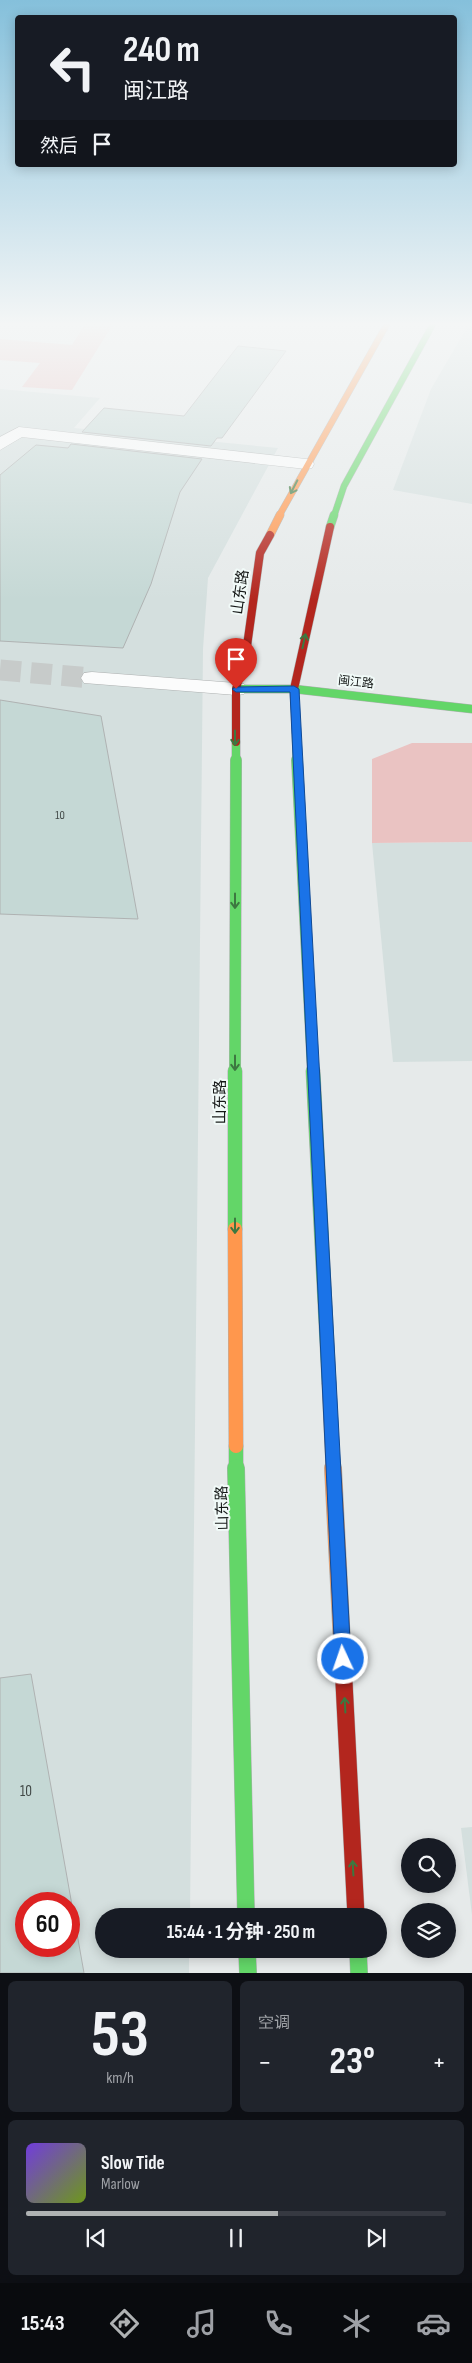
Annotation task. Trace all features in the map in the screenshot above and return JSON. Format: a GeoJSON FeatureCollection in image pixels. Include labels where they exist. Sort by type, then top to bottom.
{"type":"FeatureCollection","features":[{"type":"Feature","properties":{"kind":"main road","name":"山东路"},"geometry":{"type":"LineString","coordinates":[[246,1908],[235,1390],[236,689],[246,653],[260,553],[306,464],[334,416]]}},
{"type":"Feature","properties":{"kind":"main road"},"geometry":{"type":"LineString","coordinates":[[356,1908],[294,689],[326,541],[344,486],[382,416]]}},
{"type":"Feature","properties":{"kind":"main road","name":"闽江路"},"geometry":{"type":"LineString","coordinates":[[236,689],[294,689],[472,709]]}},
{"type":"Feature","properties":{"kind":"main road"},"geometry":{"type":"LineString","coordinates":[[247,1958],[248,1973]]}},
{"type":"Feature","properties":{"kind":"main road"},"geometry":{"type":"LineString","coordinates":[[358,1958],[359,1973]]}},
{"type":"Feature","properties":{"kind":"street"},"geometry":{"type":"LineString","coordinates":[[0,445],[19,432],[306,464]]}},
{"type":"Feature","properties":{"kind":"street"},"geometry":{"type":"LineString","coordinates":[[92,678],[236,689]]}},
{"type":"Feature","properties":{"kind":"shaded area"},"geometry":{"type":"Polygon","coordinates":[[[0,416],[84,416],[74,428],[278,448],[208,578],[203,649],[190,1908],[95,1908],[95,1958],[189,1958],[189,1973],[0,1973],[0,416]]]}},
{"type":"Feature","properties":{"kind":"shaded area"},"geometry":{"type":"Polygon","coordinates":[[[421,416],[472,416],[472,504],[393,490],[421,416]]]}},
{"type":"Feature","properties":{"kind":"shaded area"},"geometry":{"type":"Polygon","coordinates":[[[412,743],[472,743],[472,842],[372,843],[372,759],[412,743]]]}},
{"type":"Feature","properties":{"kind":"shaded area"},"geometry":{"type":"Polygon","coordinates":[[[472,842],[472,1061],[393,1062],[372,843],[472,842]]]}},
{"type":"Feature","properties":{"kind":"shaded area"},"geometry":{"type":"Polygon","coordinates":[[[472,1827],[472,1915],[461,1828],[472,1827]]]}},
{"type":"Feature","properties":{"kind":"building"},"geometry":{"type":"Polygon","coordinates":[[[97,416],[238,416],[222,438],[217,438],[211,446],[82,432],[97,416]]]}},
{"type":"Feature","properties":{"kind":"building"},"geometry":{"type":"Polygon","coordinates":[[[71,444],[202,459],[180,492],[151,584],[123,648],[0,641],[0,475],[36,445],[68,448],[71,444]]]}},
{"type":"Feature","properties":{"kind":"building"},"geometry":{"type":"Polygon","coordinates":[[[0,700],[101,716],[138,919],[0,914],[0,700]]]}},
{"type":"Feature","properties":{"kind":"building"},"geometry":{"type":"Polygon","coordinates":[[[31,1674],[70,1892],[15,1892],[15,1957],[80,1957],[80,1950],[84,1973],[0,1973],[0,1678],[31,1674]]]}},
{"type":"Feature","properties":{"kind":"tunnel"},"geometry":{"type":"LineString","coordinates":[[0,670],[92,678]]}},
{"type":"Feature","properties":{"kind":"traffic: fast"},"geometry":{"type":"LineString","coordinates":[[330,527],[344,486],[382,416]]}},
{"type":"Feature","properties":{"kind":"traffic: fast"},"geometry":{"type":"LineString","coordinates":[[236,689],[294,689],[472,709]]}},
{"type":"Feature","properties":{"kind":"traffic: fast"},"geometry":{"type":"LineString","coordinates":[[296,732],[329,1383]]}},
{"type":"Feature","properties":{"kind":"traffic: fast"},"geometry":{"type":"LineString","coordinates":[[235,1229],[236,742]]}},
{"type":"Feature","properties":{"kind":"traffic: fast"},"geometry":{"type":"LineString","coordinates":[[236,1446],[246,1908]]}},
{"type":"Feature","properties":{"kind":"traffic: fast"},"geometry":{"type":"LineString","coordinates":[[247,1958],[248,1973]]}},
{"type":"Feature","properties":{"kind":"traffic: fast"},"geometry":{"type":"LineString","coordinates":[[358,1958],[359,1973]]}},
{"type":"Feature","properties":{"kind":"traffic: slow"},"geometry":{"type":"LineString","coordinates":[[270,535],[296,483],[334,416]]}},
{"type":"Feature","properties":{"kind":"traffic: slow"},"geometry":{"type":"LineString","coordinates":[[235,1229],[236,1446]]}},
{"type":"Feature","properties":{"kind":"traffic: slow"},"geometry":{"type":"LineString","coordinates":[[329,1383],[343,1663]]}},
{"type":"Feature","properties":{"kind":"traffic: jam"},"geometry":{"type":"LineString","coordinates":[[296,732],[294,689],[330,527]]}},
{"type":"Feature","properties":{"kind":"traffic: jam"},"geometry":{"type":"LineString","coordinates":[[236,742],[236,689],[246,653],[260,553],[270,535]]}},
{"type":"Feature","properties":{"kind":"traffic: jam"},"geometry":{"type":"LineString","coordinates":[[343,1663],[356,1908]]}},
{"type":"Feature","properties":{"kind":"route"},"geometry":{"type":"LineString","coordinates":[[236,689],[294,689],[343,1659]]}}]}
